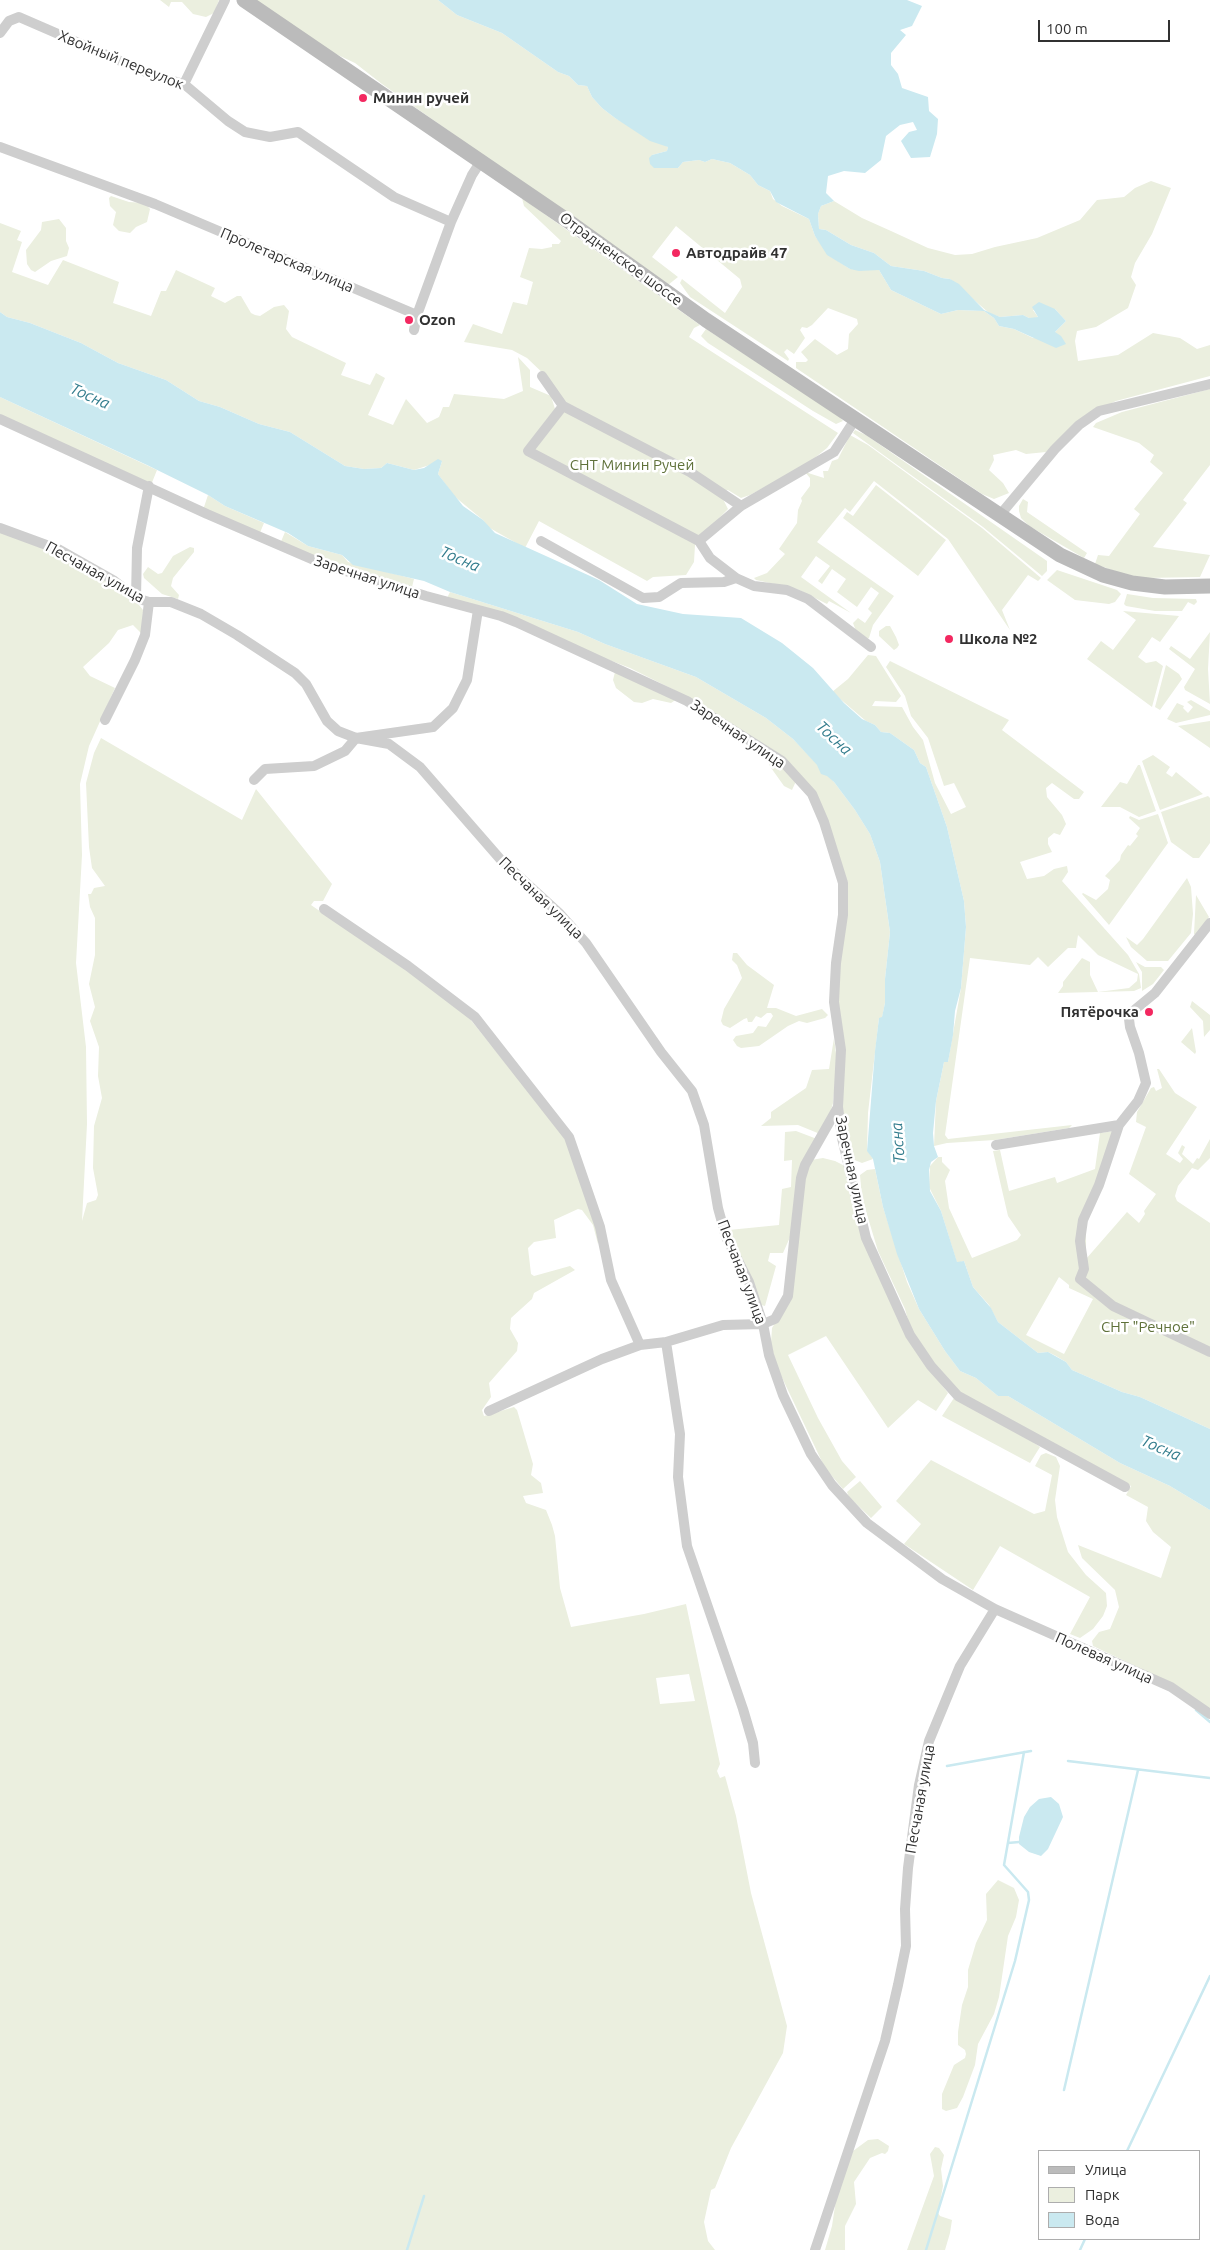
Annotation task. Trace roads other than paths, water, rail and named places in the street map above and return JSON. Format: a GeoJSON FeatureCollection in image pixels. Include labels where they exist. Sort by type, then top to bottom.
{"type":"FeatureCollection","features":[{"type":"Feature","properties":{"kind":"main road","name":"Отрадненское шоссе"},"geometry":{"type":"LineString","coordinates":[[244,0],[481,161],[706,320],[1060,554],[1103,575],[1151,586],[1210,586]]}},
{"type":"Feature","properties":{"kind":"street"},"geometry":{"type":"LineString","coordinates":[[184,84],[225,0]]}},
{"type":"Feature","properties":{"kind":"street","name":"Хвойный переулок"},"geometry":{"type":"LineString","coordinates":[[0,33],[9,21],[19,17],[155,76],[184,84],[228,121],[245,132],[270,137],[298,132],[394,197],[451,222]]}},
{"type":"Feature","properties":{"kind":"street","name":"Пролетарская улица"},"geometry":{"type":"LineString","coordinates":[[0,147],[155,204],[417,315]]}},
{"type":"Feature","properties":{"kind":"street"},"geometry":{"type":"LineString","coordinates":[[414,330],[417,315],[451,222],[472,175],[481,161]]}},
{"type":"Feature","properties":{"kind":"street"},"geometry":{"type":"LineString","coordinates":[[542,376],[564,406],[690,472],[742,506]]}},
{"type":"Feature","properties":{"kind":"street"},"geometry":{"type":"LineString","coordinates":[[1000,516],[1055,449],[1079,425],[1099,411],[1210,384]]}},
{"type":"Feature","properties":{"kind":"street"},"geometry":{"type":"LineString","coordinates":[[564,406],[528,451],[699,541],[710,558],[736,578],[754,586],[787,590],[808,600],[871,647]]}},
{"type":"Feature","properties":{"kind":"street"},"geometry":{"type":"LineString","coordinates":[[699,541],[742,506],[834,452],[856,418]]}},
{"type":"Feature","properties":{"kind":"street","name":"Заречная улица"},"geometry":{"type":"LineString","coordinates":[[0,419],[207,514],[323,564],[516,622],[687,700],[782,761],[812,794],[824,822],[843,883],[843,914],[836,963],[834,1002],[841,1050],[838,1107],[842,1138],[866,1238],[919,1351],[958,1396],[1125,1487]]}},
{"type":"Feature","properties":{"kind":"street"},"geometry":{"type":"LineString","coordinates":[[136,598],[138,548],[149,486]]}},
{"type":"Feature","properties":{"kind":"street","name":"Песчаная улица"},"geometry":{"type":"LineString","coordinates":[[0,528],[60,550],[113,580],[136,598],[149,602],[171,602],[201,614],[295,673],[306,684],[327,721],[338,731],[356,738],[389,744],[420,767],[501,860],[560,914],[586,943],[661,1052],[692,1091],[704,1125],[718,1208],[726,1237],[749,1282],[763,1324],[769,1356],[783,1395],[811,1454],[832,1485],[867,1522],[942,1579],[995,1609],[960,1666],[930,1740],[920,1785],[908,1868],[905,1909],[906,1946],[898,1985],[882,2050],[815,2250]]}},
{"type":"Feature","properties":{"kind":"street"},"geometry":{"type":"LineString","coordinates":[[541,541],[643,598],[659,597],[681,583],[724,582],[736,578]]}},
{"type":"Feature","properties":{"kind":"street"},"geometry":{"type":"LineString","coordinates":[[105,720],[135,660],[145,635],[149,602]]}},
{"type":"Feature","properties":{"kind":"street"},"geometry":{"type":"LineString","coordinates":[[254,780],[265,768],[314,766],[344,751],[356,738],[433,726],[453,708],[467,680],[478,610]]}},
{"type":"Feature","properties":{"kind":"street"},"geometry":{"type":"LineString","coordinates":[[324,909],[408,966],[475,1017],[569,1137],[598,1219],[611,1280],[640,1345]]}},
{"type":"Feature","properties":{"kind":"street"},"geometry":{"type":"LineString","coordinates":[[1209,926],[1155,993],[1132,1012],[1130,1027],[1146,1082],[1138,1101],[1119,1125],[1099,1185],[1081,1228],[1084,1269],[1080,1279],[1113,1306],[1210,1352]]}},
{"type":"Feature","properties":{"kind":"street"},"geometry":{"type":"LineString","coordinates":[[489,1411],[602,1359],[640,1345],[666,1342],[723,1325],[763,1324],[775,1319],[788,1296],[801,1178],[805,1165],[838,1107]]}},
{"type":"Feature","properties":{"kind":"street"},"geometry":{"type":"LineString","coordinates":[[996,1145],[1119,1125]]}},
{"type":"Feature","properties":{"kind":"street"},"geometry":{"type":"LineString","coordinates":[[666,1342],[680,1434],[678,1477],[687,1546],[743,1709],[753,1743],[755,1763]]}},
{"type":"Feature","properties":{"kind":"street","name":"Полевая улица"},"geometry":{"type":"LineString","coordinates":[[995,1609],[1171,1687],[1210,1714]]}},
{"type":"Feature","properties":{"kind":"water"},"geometry":{"type":"Polygon","coordinates":[[[438,0],[907,0],[922,6],[912,26],[900,30],[906,35],[891,53],[891,65],[898,74],[902,88],[928,97],[929,111],[938,119],[937,134],[930,157],[911,158],[901,141],[909,132],[917,130],[913,122],[900,125],[886,136],[881,160],[865,173],[844,171],[828,176],[826,193],[834,201],[821,206],[818,214],[819,229],[826,230],[851,245],[874,253],[891,266],[924,271],[950,279],[959,284],[984,310],[1000,317],[1023,315],[1029,318],[1038,317],[1032,307],[1039,302],[1055,309],[1066,321],[1055,332],[1061,336],[1066,344],[1056,348],[1014,329],[999,326],[994,318],[984,311],[958,310],[941,314],[891,290],[879,270],[859,271],[850,269],[827,255],[815,236],[809,219],[776,202],[770,191],[758,185],[750,175],[730,163],[712,159],[705,162],[699,160],[683,162],[678,168],[654,168],[650,164],[649,158],[652,155],[667,151],[668,147],[650,141],[615,118],[592,97],[587,86],[578,85],[569,76],[558,72],[502,33],[457,15],[438,0]]]}},
{"type":"Feature","properties":{"kind":"water","name":"Тосна"},"geometry":{"type":"Polygon","coordinates":[[[0,312],[7,317],[30,323],[81,343],[118,363],[166,380],[199,401],[220,407],[259,424],[290,432],[345,466],[364,469],[381,468],[387,463],[414,470],[424,468],[438,459],[442,461],[438,474],[441,478],[463,506],[483,520],[495,533],[599,580],[637,604],[683,614],[741,618],[782,643],[813,668],[844,703],[862,719],[875,725],[881,732],[890,733],[914,750],[920,763],[926,767],[947,827],[964,901],[966,927],[961,988],[955,1011],[948,1062],[944,1062],[936,1101],[933,1133],[934,1146],[938,1157],[931,1162],[929,1170],[930,1191],[941,1211],[957,1262],[964,1261],[973,1287],[991,1308],[998,1322],[1038,1353],[1048,1352],[1066,1362],[1072,1370],[1122,1392],[1140,1397],[1210,1429],[1210,1510],[1170,1486],[1120,1463],[1008,1396],[998,1396],[976,1378],[960,1371],[919,1309],[897,1254],[883,1207],[873,1159],[867,1151],[875,1051],[879,1018],[882,1017],[885,1003],[885,979],[890,932],[880,862],[870,834],[855,810],[834,782],[821,774],[817,765],[793,739],[766,718],[696,677],[605,644],[578,632],[450,592],[424,581],[353,565],[342,555],[308,546],[288,533],[225,506],[208,495],[147,465],[0,397],[0,312]]]}},
{"type":"Feature","properties":{"kind":"water"},"geometry":{"type":"Polygon","coordinates":[[[1051,1797],[1059,1804],[1063,1817],[1048,1849],[1041,1856],[1029,1852],[1019,1844],[1019,1837],[1024,1817],[1030,1807],[1039,1799],[1051,1797]]]}},
{"type":"Feature","properties":{"kind":"waterway"},"geometry":{"type":"LineString","coordinates":[[1196,1710],[1210,1722]]}},
{"type":"Feature","properties":{"kind":"waterway"},"geometry":{"type":"LineString","coordinates":[[947,1766],[1031,1751]]}},
{"type":"Feature","properties":{"kind":"waterway"},"geometry":{"type":"LineString","coordinates":[[926,2250],[1015,1961],[1029,1900],[1028,1892],[1004,1865],[1024,1752]]}},
{"type":"Feature","properties":{"kind":"waterway"},"geometry":{"type":"LineString","coordinates":[[1068,1761],[1210,1778]]}},
{"type":"Feature","properties":{"kind":"waterway"},"geometry":{"type":"LineString","coordinates":[[1064,2090],[1138,1770]]}},
{"type":"Feature","properties":{"kind":"waterway"},"geometry":{"type":"LineString","coordinates":[[1008,1843],[1019,1842]]}},
{"type":"Feature","properties":{"kind":"waterway"},"geometry":{"type":"LineString","coordinates":[[1127,2150],[1210,1976]]}},
{"type":"Feature","properties":{"kind":"waterway"},"geometry":{"type":"LineString","coordinates":[[407,2250],[424,2196]]}},
{"type":"Feature","properties":{"kind":"waterway"},"geometry":{"type":"LineString","coordinates":[[1080,2250],[1085,2240]]}},
{"type":"Feature","properties":{"kind":"place","name":"Минин ручей"},"geometry":{"type":"Point","coordinates":[363,98]}},
{"type":"Feature","properties":{"kind":"place","name":"Автодрайв 47"},"geometry":{"type":"Point","coordinates":[676,253]}},
{"type":"Feature","properties":{"kind":"place","name":"Ozon"},"geometry":{"type":"Point","coordinates":[409,320]}},
{"type":"Feature","properties":{"kind":"place","name":"Школа №2"},"geometry":{"type":"Point","coordinates":[949,639]}},
{"type":"Feature","properties":{"kind":"place","name":"Пятёрочка"},"geometry":{"type":"Point","coordinates":[1149,1012]}},
{"type":"Feature","properties":{"kind":"park label","name":"СНТ Минин Ручей"},"geometry":{"type":"Point","coordinates":[632,465]}},
{"type":"Feature","properties":{"kind":"park label","name":"СНТ \"Речное\""},"geometry":{"type":"Point","coordinates":[1148,1327]}}]}
